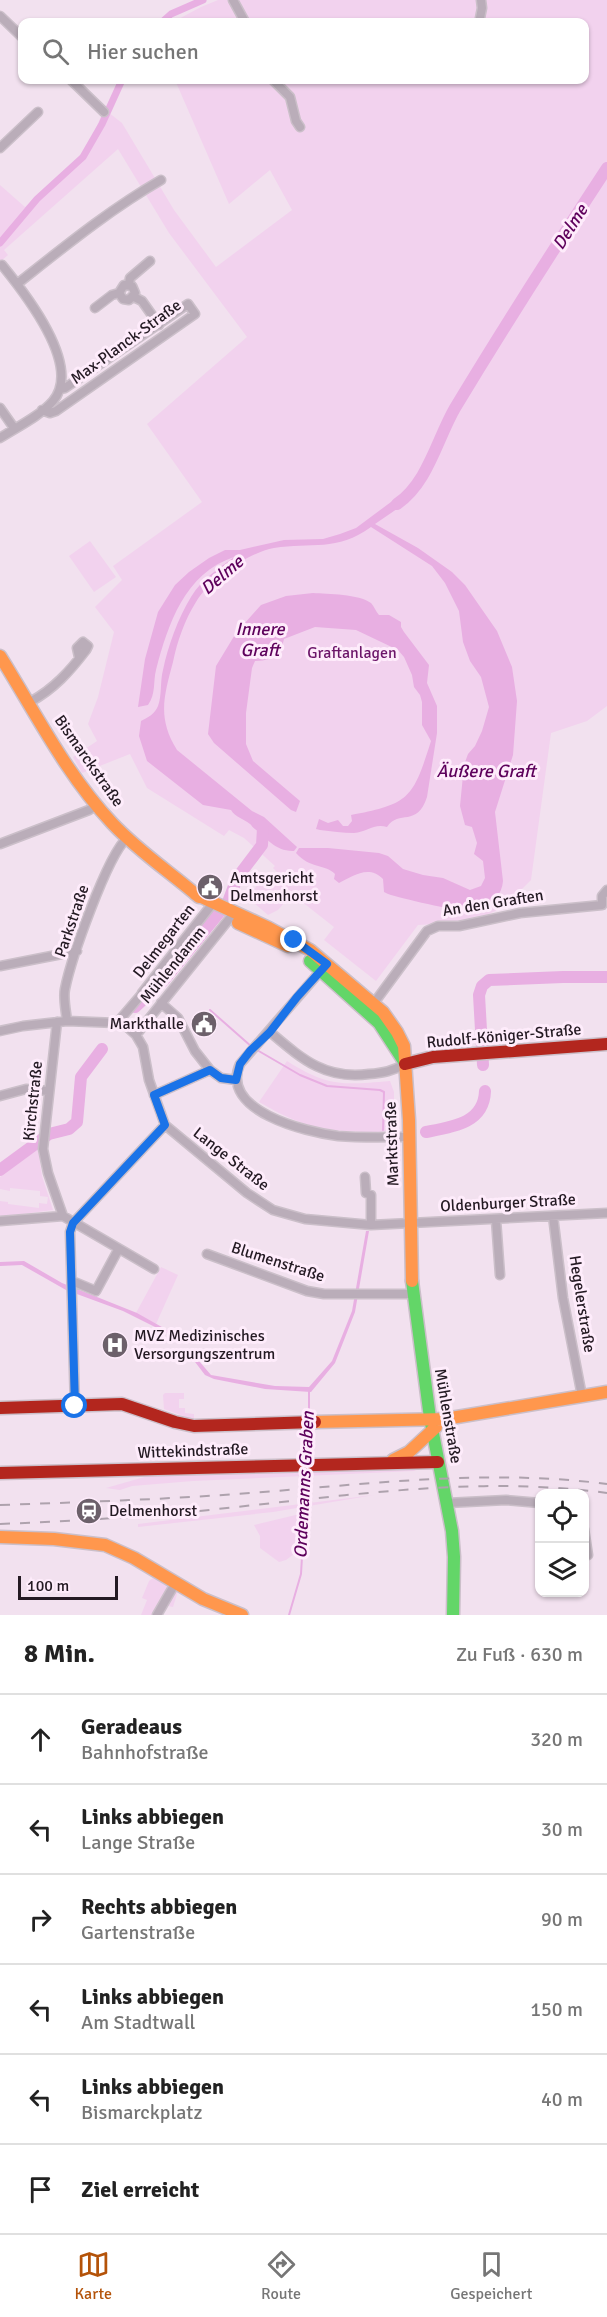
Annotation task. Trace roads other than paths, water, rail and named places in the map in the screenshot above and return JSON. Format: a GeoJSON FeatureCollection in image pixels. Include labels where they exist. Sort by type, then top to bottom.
{"type":"FeatureCollection","features":[{"type":"Feature","properties":{"kind":"main road","name":"Bismarckstraße"},"geometry":{"type":"LineString","coordinates":[[0,656],[85,790],[128,838],[195,894],[222,912],[294,940],[324,968]]}},
{"type":"Feature","properties":{"kind":"main road","name":"Marktstraße"},"geometry":{"type":"LineString","coordinates":[[324,968],[374,1003],[397,1032],[404,1046],[411,1223]]}},
{"type":"Feature","properties":{"kind":"main road"},"geometry":{"type":"LineString","coordinates":[[324,968],[379,1023],[405,1064]]}},
{"type":"Feature","properties":{"kind":"main road","name":"Rudolf-Königer-Straße"},"geometry":{"type":"LineString","coordinates":[[405,1064],[433,1057],[607,1044]]}},
{"type":"Feature","properties":{"kind":"main road","name":"Mühlenstraße"},"geometry":{"type":"LineString","coordinates":[[411,1223],[412,1294],[454,1557],[453,1615]]}},
{"type":"Feature","properties":{"kind":"main road"},"geometry":{"type":"LineString","coordinates":[[0,1408],[122,1404],[139,1408],[170,1422],[194,1426],[445,1419],[607,1392]]}},
{"type":"Feature","properties":{"kind":"main road","name":"Wittekindstraße"},"geometry":{"type":"LineString","coordinates":[[387,1462],[409,1452],[445,1419]]}},
{"type":"Feature","properties":{"kind":"main road","name":"Wittekindstraße"},"geometry":{"type":"LineString","coordinates":[[0,1473],[438,1462]]}},
{"type":"Feature","properties":{"kind":"main road"},"geometry":{"type":"LineString","coordinates":[[0,1537],[54,1539],[105,1545],[176,1582],[203,1599],[242,1615]]}},
{"type":"Feature","properties":{"kind":"street"},"geometry":{"type":"LineString","coordinates":[[233,0],[243,18]]}},
{"type":"Feature","properties":{"kind":"street"},"geometry":{"type":"LineString","coordinates":[[480,18],[483,8],[481,0]]}},
{"type":"Feature","properties":{"kind":"street"},"geometry":{"type":"LineString","coordinates":[[0,16],[18,33]]}},
{"type":"Feature","properties":{"kind":"street"},"geometry":{"type":"LineString","coordinates":[[75,84],[104,112]]}},
{"type":"Feature","properties":{"kind":"street"},"geometry":{"type":"LineString","coordinates":[[278,84],[290,97],[296,121],[300,127]]}},
{"type":"Feature","properties":{"kind":"street"},"geometry":{"type":"LineString","coordinates":[[0,148],[38,112]]}},
{"type":"Feature","properties":{"kind":"street"},"geometry":{"type":"LineString","coordinates":[[17,284],[97,220],[161,180]]}},
{"type":"Feature","properties":{"kind":"street"},"geometry":{"type":"LineString","coordinates":[[129,284],[130,278],[150,261]]}},
{"type":"Feature","properties":{"kind":"street"},"geometry":{"type":"LineString","coordinates":[[0,438],[53,401],[60,388],[61,369],[58,357],[36,311],[2,265]]}},
{"type":"Feature","properties":{"kind":"street"},"geometry":{"type":"LineString","coordinates":[[119,293],[122,286],[129,284]]}},
{"type":"Feature","properties":{"kind":"street"},"geometry":{"type":"LineString","coordinates":[[129,284],[134,289],[134,297]]}},
{"type":"Feature","properties":{"kind":"street"},"geometry":{"type":"LineString","coordinates":[[119,293],[123,299],[129,300],[134,297]]}},
{"type":"Feature","properties":{"kind":"street"},"geometry":{"type":"LineString","coordinates":[[95,309],[112,295],[119,293]]}},
{"type":"Feature","properties":{"kind":"street"},"geometry":{"type":"LineString","coordinates":[[134,297],[142,301],[159,325]]}},
{"type":"Feature","properties":{"kind":"street","name":"Max-Planck-Straße"},"geometry":{"type":"LineString","coordinates":[[42,410],[50,413],[56,411],[195,314],[189,304],[66,388],[60,388]]}},
{"type":"Feature","properties":{"kind":"street"},"geometry":{"type":"LineString","coordinates":[[0,408],[14,428]]}},
{"type":"Feature","properties":{"kind":"street"},"geometry":{"type":"LineString","coordinates":[[30,702],[70,672],[79,657]]}},
{"type":"Feature","properties":{"kind":"street"},"geometry":{"type":"LineString","coordinates":[[0,844],[97,805]]}},
{"type":"Feature","properties":{"kind":"street","name":"Parkstraße"},"geometry":{"type":"LineString","coordinates":[[68,1021],[64,991],[77,951],[99,888],[119,845],[128,838]]}},
{"type":"Feature","properties":{"kind":"street","name":"An den Graften"},"geometry":{"type":"LineString","coordinates":[[374,1003],[427,931],[438,926],[459,926],[514,914],[602,905],[602,896],[607,890]]}},
{"type":"Feature","properties":{"kind":"street","name":"Mühlendamm"},"geometry":{"type":"LineString","coordinates":[[136,1035],[200,956],[222,912]]}},
{"type":"Feature","properties":{"kind":"street","name":"Delmegarten"},"geometry":{"type":"LineString","coordinates":[[117,1023],[222,912]]}},
{"type":"Feature","properties":{"kind":"street"},"geometry":{"type":"LineString","coordinates":[[0,966],[77,951]]}},
{"type":"Feature","properties":{"kind":"street"},"geometry":{"type":"LineString","coordinates":[[324,968],[240,1064],[236,1080],[238,1091],[246,1102],[264,1113],[306,1130],[337,1136],[409,1132]]}},
{"type":"Feature","properties":{"kind":"street"},"geometry":{"type":"LineString","coordinates":[[161,1003],[178,1018],[195,1051],[210,1070],[221,1078],[236,1080]]}},
{"type":"Feature","properties":{"kind":"street"},"geometry":{"type":"LineString","coordinates":[[0,1031],[68,1021],[117,1023],[127,1027],[136,1035],[142,1047],[154,1095],[165,1125],[73,1223],[70,1232],[75,1406]]}},
{"type":"Feature","properties":{"kind":"street","name":"Kirchstraße"},"geometry":{"type":"LineString","coordinates":[[57,1022],[44,1138],[48,1173],[63,1216]]}},
{"type":"Feature","properties":{"kind":"street"},"geometry":{"type":"LineString","coordinates":[[270,1032],[309,1063],[326,1072],[346,1076],[366,1075],[393,1071],[405,1064]]}},
{"type":"Feature","properties":{"kind":"street"},"geometry":{"type":"LineString","coordinates":[[154,1095],[210,1070]]}},
{"type":"Feature","properties":{"kind":"street"},"geometry":{"type":"LineString","coordinates":[[0,1096],[26,1089],[48,1091]]}},
{"type":"Feature","properties":{"kind":"street","name":"Lange Straße"},"geometry":{"type":"LineString","coordinates":[[165,1125],[247,1193],[273,1210],[305,1219],[371,1225],[411,1223]]}},
{"type":"Feature","properties":{"kind":"street"},"geometry":{"type":"LineString","coordinates":[[365,1177],[366,1193],[370,1196],[371,1225]]}},
{"type":"Feature","properties":{"kind":"street","name":"Oldenburger Straße"},"geometry":{"type":"LineString","coordinates":[[411,1223],[607,1213]]}},
{"type":"Feature","properties":{"kind":"street"},"geometry":{"type":"LineString","coordinates":[[0,1221],[63,1216],[154,1269]]}},
{"type":"Feature","properties":{"kind":"street","name":"Hegelerstraße"},"geometry":{"type":"LineString","coordinates":[[553,1216],[563,1298],[582,1396]]}},
{"type":"Feature","properties":{"kind":"street"},"geometry":{"type":"LineString","coordinates":[[496,1220],[501,1275]]}},
{"type":"Feature","properties":{"kind":"street"},"geometry":{"type":"LineString","coordinates":[[72,1287],[96,1291],[118,1250]]}},
{"type":"Feature","properties":{"kind":"street","name":"Blumenstraße"},"geometry":{"type":"LineString","coordinates":[[207,1254],[308,1292],[412,1294]]}},
{"type":"Feature","properties":{"kind":"street"},"geometry":{"type":"LineString","coordinates":[[447,1503],[506,1500],[535,1503]]}},
{"type":"Feature","properties":{"kind":"street"},"geometry":{"type":"LineString","coordinates":[[157,1615],[176,1582]]}},
{"type":"Feature","properties":{"kind":"water","name":"Äußere Graft"},"geometry":{"type":"Polygon","coordinates":[[[399,496],[408,496],[410,500],[375,524],[418,548],[452,572],[465,585],[497,631],[512,667],[517,701],[513,755],[495,812],[503,881],[496,899],[481,910],[450,908],[388,894],[384,892],[383,879],[372,872],[360,873],[339,883],[334,879],[335,874],[331,871],[307,862],[296,853],[299,848],[328,848],[379,853],[388,856],[403,869],[443,878],[470,890],[481,886],[485,878],[483,861],[474,854],[477,843],[472,827],[465,825],[460,806],[464,765],[482,731],[489,707],[481,677],[470,661],[463,642],[459,611],[445,583],[432,566],[371,527],[359,535],[335,543],[274,548],[253,555],[230,568],[202,593],[188,616],[179,639],[167,686],[165,717],[167,728],[177,750],[252,811],[264,817],[297,847],[294,851],[275,846],[231,810],[203,805],[147,761],[139,736],[141,721],[157,709],[168,651],[186,605],[205,580],[234,557],[203,575],[181,602],[166,635],[156,670],[151,701],[148,705],[138,707],[145,659],[158,612],[175,585],[189,572],[225,550],[240,550],[284,540],[323,539],[340,534],[356,528],[399,496]]]}},
{"type":"Feature","properties":{"kind":"water","name":"Innere Graft"},"geometry":{"type":"Polygon","coordinates":[[[313,593],[351,596],[371,603],[379,615],[389,615],[401,622],[404,632],[429,665],[427,683],[437,706],[437,733],[427,797],[418,812],[397,819],[387,827],[378,826],[354,833],[316,829],[319,819],[328,823],[338,820],[343,826],[348,826],[352,821],[351,815],[386,807],[397,802],[413,787],[419,775],[431,741],[422,725],[420,695],[414,687],[412,675],[404,657],[398,650],[356,630],[315,627],[284,639],[281,651],[272,657],[255,661],[246,713],[246,744],[253,761],[300,801],[296,812],[214,743],[208,734],[216,666],[236,633],[261,605],[286,596],[313,593]]]}},
{"type":"Feature","properties":{"kind":"water"},"geometry":{"type":"Polygon","coordinates":[[[366,1231],[369,1231],[355,1312],[335,1363],[311,1392],[265,1389],[214,1379],[205,1375],[192,1358],[193,1354],[211,1375],[275,1386],[309,1387],[332,1361],[352,1311],[366,1231]]]}},
{"type":"Feature","properties":{"kind":"water"},"geometry":{"type":"Polygon","coordinates":[[[24,1261],[62,1283],[137,1313],[176,1335],[175,1337],[123,1311],[66,1290],[22,1265],[0,1266],[0,1262],[24,1261]]]}},
{"type":"Feature","properties":{"kind":"waterway"},"geometry":{"type":"LineString","coordinates":[[166,18],[203,0]]}},
{"type":"Feature","properties":{"kind":"waterway"},"geometry":{"type":"LineString","coordinates":[[0,243],[37,199],[83,157],[102,124],[120,84]]}},
{"type":"Feature","properties":{"kind":"waterway","name":"Delme"},"geometry":{"type":"LineString","coordinates":[[397,504],[408,495],[424,473],[455,408],[607,168]]}},
{"type":"Feature","properties":{"kind":"waterway","name":"Delme"},"geometry":{"type":"LineString","coordinates":[[135,1007],[164,980],[228,902],[237,878],[262,845],[263,828],[257,823]]}},
{"type":"Feature","properties":{"kind":"waterway"},"geometry":{"type":"LineString","coordinates":[[483,1065],[479,995],[482,986],[489,980],[607,977]]}},
{"type":"Feature","properties":{"kind":"waterway"},"geometry":{"type":"LineString","coordinates":[[210,1010],[252,1047]]}},
{"type":"Feature","properties":{"kind":"waterway","name":"Delme"},"geometry":{"type":"LineString","coordinates":[[0,1170],[49,1134],[69,1129],[77,1122],[81,1077],[102,1049]]}},
{"type":"Feature","properties":{"kind":"waterway"},"geometry":{"type":"LineString","coordinates":[[257,1050],[300,1075],[327,1086],[384,1092],[383,1130]]}},
{"type":"Feature","properties":{"kind":"waterway"},"geometry":{"type":"LineString","coordinates":[[426,1132],[456,1125],[473,1117],[483,1102],[485,1091]]}},
{"type":"Feature","properties":{"kind":"waterway","name":"Ordemanns Graben"},"geometry":{"type":"LineString","coordinates":[[309,1390],[309,1417]]}},
{"type":"Feature","properties":{"kind":"waterway","name":"Ordemanns Graben"},"geometry":{"type":"LineString","coordinates":[[308,1462],[309,1426]]}},
{"type":"Feature","properties":{"kind":"waterway","name":"Ordemanns Graben"},"geometry":{"type":"LineString","coordinates":[[289,1615],[301,1574],[307,1471]]}},
{"type":"Feature","properties":{"kind":"railway"},"geometry":{"type":"LineString","coordinates":[[0,1505],[197,1497],[435,1479],[521,1478],[607,1484]]}},
{"type":"Feature","properties":{"kind":"railway"},"geometry":{"type":"LineString","coordinates":[[0,1524],[147,1516],[421,1489],[514,1486],[607,1493]]}},
{"type":"Feature","properties":{"kind":"place","name":"Amtsgericht Delmenhorst"},"geometry":{"type":"Point","coordinates":[210,887]}},
{"type":"Feature","properties":{"kind":"place","name":"Markthalle"},"geometry":{"type":"Point","coordinates":[204,1024]}},
{"type":"Feature","properties":{"kind":"place","name":"MVZ Medizinisches Versorgungszentrum"},"geometry":{"type":"Point","coordinates":[115,1345]}},
{"type":"Feature","properties":{"kind":"place","name":"Delmenhorst"},"geometry":{"type":"Point","coordinates":[89,1511]}},
{"type":"Feature","properties":{"kind":"park label","name":"Graftanlagen"},"geometry":{"type":"Point","coordinates":[352,653]}}]}
